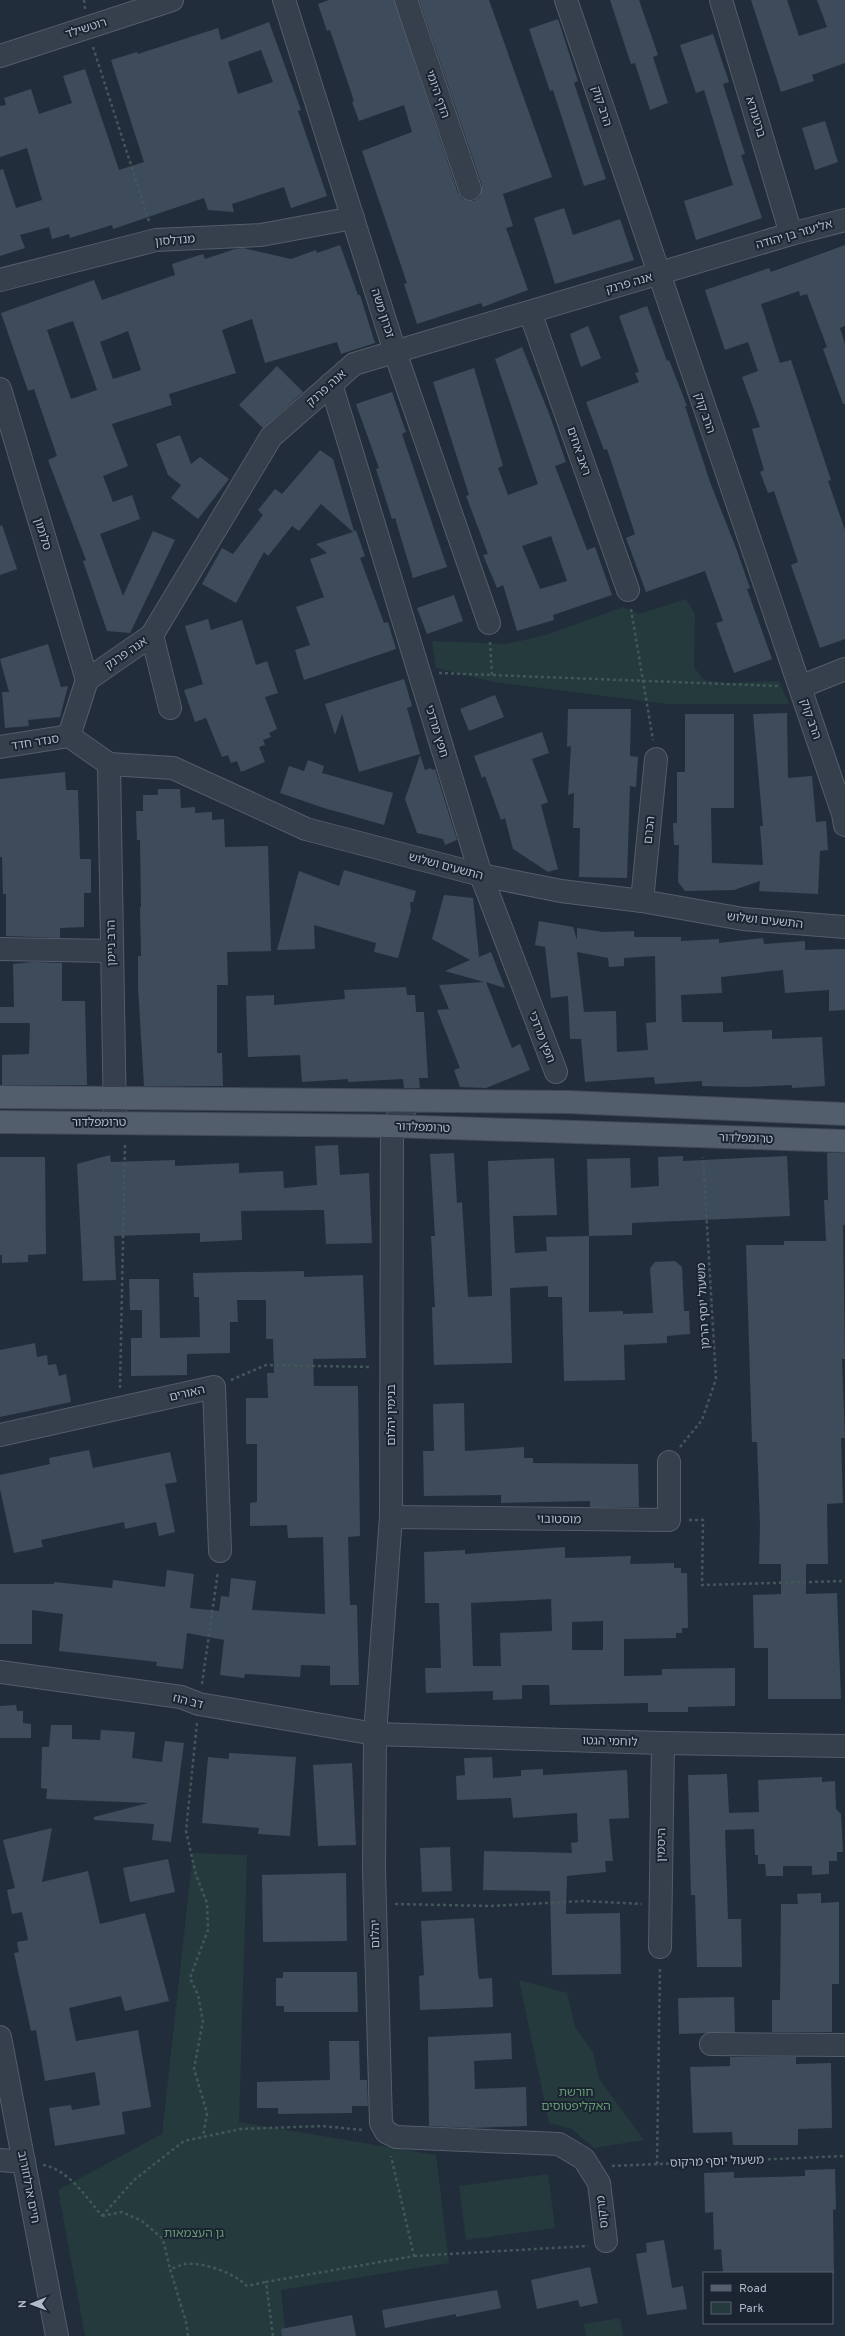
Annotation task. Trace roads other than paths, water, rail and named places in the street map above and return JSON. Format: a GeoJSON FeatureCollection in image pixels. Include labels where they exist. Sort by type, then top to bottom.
{"type":"FeatureCollection","features":[{"type":"Feature","properties":{"kind":"main road","name":"טרומפלדור"},"geometry":{"type":"LineString","coordinates":[[0,1097],[568,1102],[845,1114]]}},
{"type":"Feature","properties":{"kind":"main road","name":"טרומפלדור"},"geometry":{"type":"LineString","coordinates":[[0,1122],[120,1122],[392,1126],[845,1142]]}},
{"type":"Feature","properties":{"kind":"street","name":"רוטשילד"},"geometry":{"type":"LineString","coordinates":[[0,56],[172,0]]}},
{"type":"Feature","properties":{"kind":"street","name":"זכרון משה"},"geometry":{"type":"LineString","coordinates":[[284,0],[395,352],[489,623]]}},
{"type":"Feature","properties":{"kind":"street","name":"הדף היומי"},"geometry":{"type":"LineString","coordinates":[[406,0],[470,189]]}},
{"type":"Feature","properties":{"kind":"street","name":"הרב קוק"},"geometry":{"type":"LineString","coordinates":[[566,0],[843,814],[845,826]]}},
{"type":"Feature","properties":{"kind":"street","name":"ברטנורא"},"geometry":{"type":"LineString","coordinates":[[721,0],[791,234]]}},
{"type":"Feature","properties":{"kind":"street","name":"מנדלסון"},"geometry":{"type":"LineString","coordinates":[[0,280],[156,240],[261,235],[353,218]]}},
{"type":"Feature","properties":{"kind":"street","name":"אליעזר בן יהודה"},"geometry":{"type":"LineString","coordinates":[[743,249],[791,234],[845,220]]}},
{"type":"Feature","properties":{"kind":"street","name":"אנה פרנק"},"geometry":{"type":"LineString","coordinates":[[87,680],[152,636],[271,437],[354,364],[743,249]]}},
{"type":"Feature","properties":{"kind":"street","name":"ראב אחים"},"geometry":{"type":"LineString","coordinates":[[530,312],[628,590]]}},
{"type":"Feature","properties":{"kind":"street","name":"חפץ מרדכי"},"geometry":{"type":"LineString","coordinates":[[331,384],[481,875],[556,1072]]}},
{"type":"Feature","properties":{"kind":"street","name":"סלומון"},"geometry":{"type":"LineString","coordinates":[[0,389],[87,680]]}},
{"type":"Feature","properties":{"kind":"street"},"geometry":{"type":"LineString","coordinates":[[152,636],[170,708]]}},
{"type":"Feature","properties":{"kind":"street"},"geometry":{"type":"LineString","coordinates":[[800,687],[845,669]]}},
{"type":"Feature","properties":{"kind":"street"},"geometry":{"type":"LineString","coordinates":[[87,680],[69,736],[109,764]]}},
{"type":"Feature","properties":{"kind":"street","name":"סנדר חדד"},"geometry":{"type":"LineString","coordinates":[[0,747],[69,736]]}},
{"type":"Feature","properties":{"kind":"street","name":"הכרם"},"geometry":{"type":"LineString","coordinates":[[642,902],[656,759]]}},
{"type":"Feature","properties":{"kind":"street","name":"התשעים ושלוש"},"geometry":{"type":"LineString","coordinates":[[109,764],[173,768],[306,829],[481,875],[561,891],[642,902],[743,919],[845,927]]}},
{"type":"Feature","properties":{"kind":"street","name":"הרב ניימן"},"geometry":{"type":"LineString","coordinates":[[109,764],[114,1098],[120,1122]]}},
{"type":"Feature","properties":{"kind":"street"},"geometry":{"type":"LineString","coordinates":[[0,949],[111,951]]}},
{"type":"Feature","properties":{"kind":"street"},"geometry":{"type":"LineString","coordinates":[[392,1126],[410,1101]]}},
{"type":"Feature","properties":{"kind":"street","name":"בנימין יהלום"},"geometry":{"type":"LineString","coordinates":[[375,1734],[391,1517],[392,1126]]}},
{"type":"Feature","properties":{"kind":"street","name":"האורים"},"geometry":{"type":"LineString","coordinates":[[0,1435],[214,1387],[220,1551]]}},
{"type":"Feature","properties":{"kind":"street","name":"מוסטובוי"},"geometry":{"type":"LineString","coordinates":[[391,1517],[669,1520],[669,1462]]}},
{"type":"Feature","properties":{"kind":"street","name":"דב הוז"},"geometry":{"type":"LineString","coordinates":[[0,1672],[181,1697],[199,1704],[375,1734]]}},
{"type":"Feature","properties":{"kind":"street","name":"לוחמי הגטו"},"geometry":{"type":"LineString","coordinates":[[375,1734],[663,1743],[845,1746]]}},
{"type":"Feature","properties":{"kind":"street","name":"יהלום"},"geometry":{"type":"LineString","coordinates":[[375,1734],[375,1904],[379,2111],[381,2123],[386,2132],[396,2137],[559,2144],[584,2159],[594,2175]]}},
{"type":"Feature","properties":{"kind":"street","name":"היסמין"},"geometry":{"type":"LineString","coordinates":[[660,1947],[663,1743]]}},
{"type":"Feature","properties":{"kind":"street","name":"חיים ארלוזורוב"},"geometry":{"type":"LineString","coordinates":[[0,2037],[57,2336]]}},
{"type":"Feature","properties":{"kind":"street"},"geometry":{"type":"LineString","coordinates":[[711,2044],[845,2045]]}},
{"type":"Feature","properties":{"kind":"street"},"geometry":{"type":"LineString","coordinates":[[0,2160],[24,2162]]}},
{"type":"Feature","properties":{"kind":"street","name":"מרקוס"},"geometry":{"type":"LineString","coordinates":[[594,2175],[606,2241]]}},
{"type":"Feature","properties":{"kind":"park label","name":"חורשת האקליפטוסים"},"geometry":{"type":"Point","coordinates":[576,2099]}},
{"type":"Feature","properties":{"kind":"park label","name":"גן העצמאות"},"geometry":{"type":"Point","coordinates":[194,2233]}}]}
